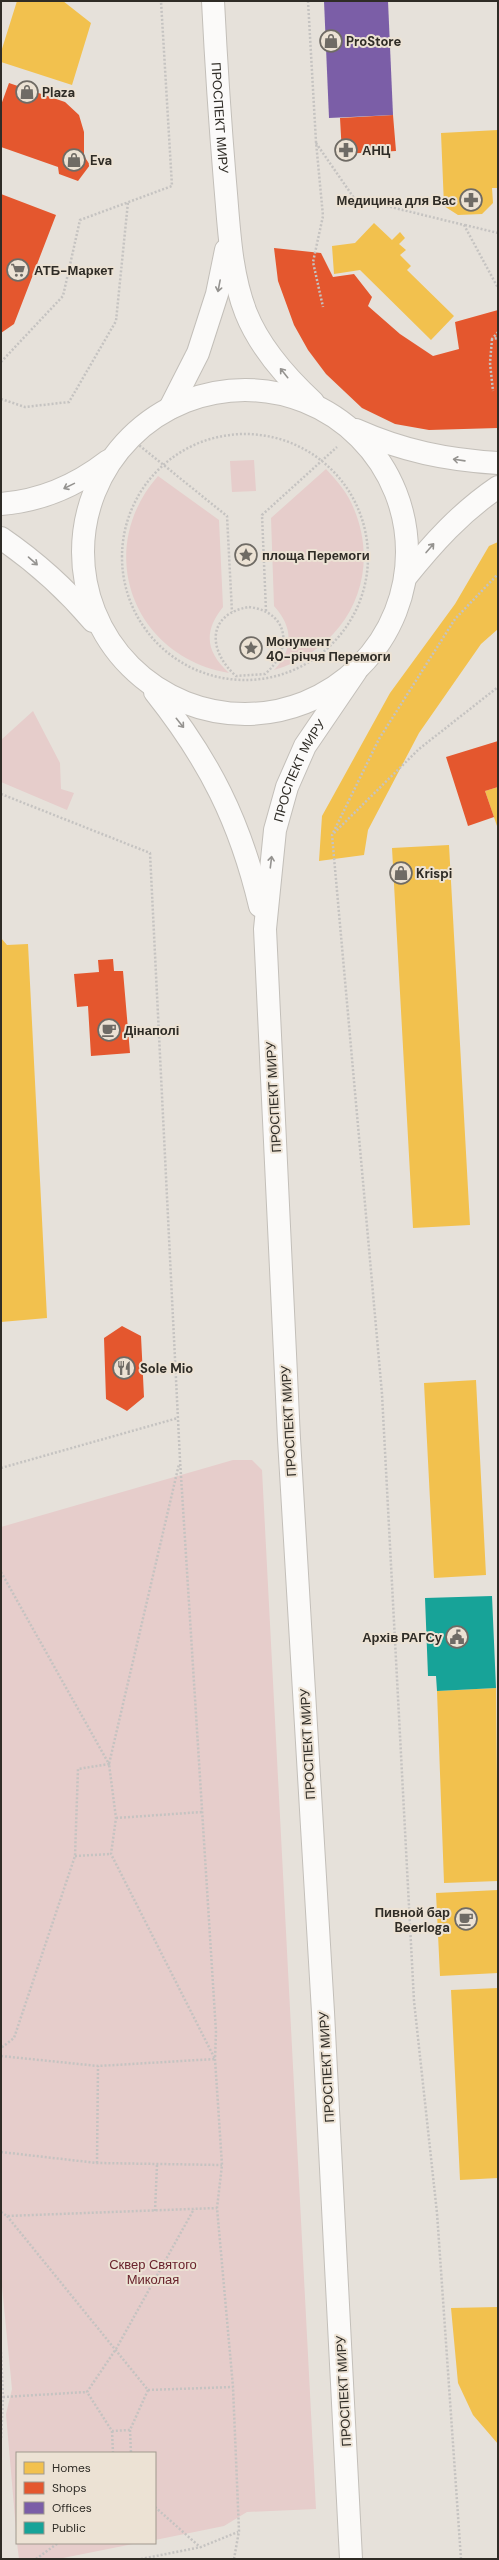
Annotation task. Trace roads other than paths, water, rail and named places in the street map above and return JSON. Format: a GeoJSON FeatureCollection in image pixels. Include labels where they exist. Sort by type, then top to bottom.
{"type":"FeatureCollection","features":[{"type":"Feature","properties":{"kind":"main road","name":"ПРОСПЕКТ МИРУ"},"geometry":{"type":"LineString","coordinates":[[212,1],[229,234],[234,274],[244,307],[266,350],[292,382],[322,410]]}},
{"type":"Feature","properties":{"kind":"main road","name":"ПРОСПЕКТ МИРУ"},"geometry":{"type":"LineString","coordinates":[[170,408],[198,353],[218,294],[229,234]]}},
{"type":"Feature","properties":{"kind":"main road"},"geometry":{"type":"LineString","coordinates":[[1,504],[39,497],[66,488],[91,474],[113,457],[130,438],[170,408],[207,394],[246,390],[285,395],[322,410],[350,429],[422,454],[462,461],[498,463]]}},
{"type":"Feature","properties":{"kind":"main road"},"geometry":{"type":"LineString","coordinates":[[1,538],[26,555],[55,580],[106,636],[124,660],[147,682],[166,694],[208,711],[253,715],[276,712],[305,703],[332,690],[356,671],[380,644],[400,602],[406,578],[407,540],[400,503],[384,468],[350,429]]}},
{"type":"Feature","properties":{"kind":"main road"},"geometry":{"type":"LineString","coordinates":[[106,636],[88,592],[83,545],[85,522],[92,499],[101,477],[113,457]]}},
{"type":"Feature","properties":{"kind":"main road"},"geometry":{"type":"LineString","coordinates":[[406,578],[441,535],[476,503],[498,487]]}},
{"type":"Feature","properties":{"kind":"main road","name":"ПРОСПЕКТ МИРУ"},"geometry":{"type":"LineString","coordinates":[[351,2559],[323,2020],[289,1438],[265,929],[275,830],[287,787],[305,746],[356,671]]}},
{"type":"Feature","properties":{"kind":"main road","name":"ПРОСПЕКТ МИРУ"},"geometry":{"type":"LineString","coordinates":[[147,682],[184,729],[216,780],[240,835],[265,929]]}},
{"type":"Feature","properties":{"kind":"place","name":"ProStore"},"geometry":{"type":"Point","coordinates":[331,41]}},
{"type":"Feature","properties":{"kind":"place","name":"Plaza"},"geometry":{"type":"Point","coordinates":[27,92]}},
{"type":"Feature","properties":{"kind":"place","name":"АНЦ"},"geometry":{"type":"Point","coordinates":[346,150]}},
{"type":"Feature","properties":{"kind":"place","name":"Eva"},"geometry":{"type":"Point","coordinates":[74,160]}},
{"type":"Feature","properties":{"kind":"place","name":"Медицина для Вас"},"geometry":{"type":"Point","coordinates":[471,200]}},
{"type":"Feature","properties":{"kind":"place","name":"АТБ-Маркет"},"geometry":{"type":"Point","coordinates":[18,270]}},
{"type":"Feature","properties":{"kind":"place","name":"площа Перемоги"},"geometry":{"type":"Point","coordinates":[246,555]}},
{"type":"Feature","properties":{"kind":"place","name":"Монумент 40-річчя Перемоги"},"geometry":{"type":"Point","coordinates":[251,648]}},
{"type":"Feature","properties":{"kind":"place","name":"Krispi"},"geometry":{"type":"Point","coordinates":[401,873]}},
{"type":"Feature","properties":{"kind":"place","name":"Дінаполі"},"geometry":{"type":"Point","coordinates":[109,1030]}},
{"type":"Feature","properties":{"kind":"place","name":"Sole Mio"},"geometry":{"type":"Point","coordinates":[124,1368]}},
{"type":"Feature","properties":{"kind":"place","name":"Архів РАГСу"},"geometry":{"type":"Point","coordinates":[457,1637]}},
{"type":"Feature","properties":{"kind":"place","name":"Пивной бар Beerloga"},"geometry":{"type":"Point","coordinates":[466,1919]}},
{"type":"Feature","properties":{"kind":"park label","name":"Сквер Святого Миколая"},"geometry":{"type":"Point","coordinates":[153,2272]}}]}
